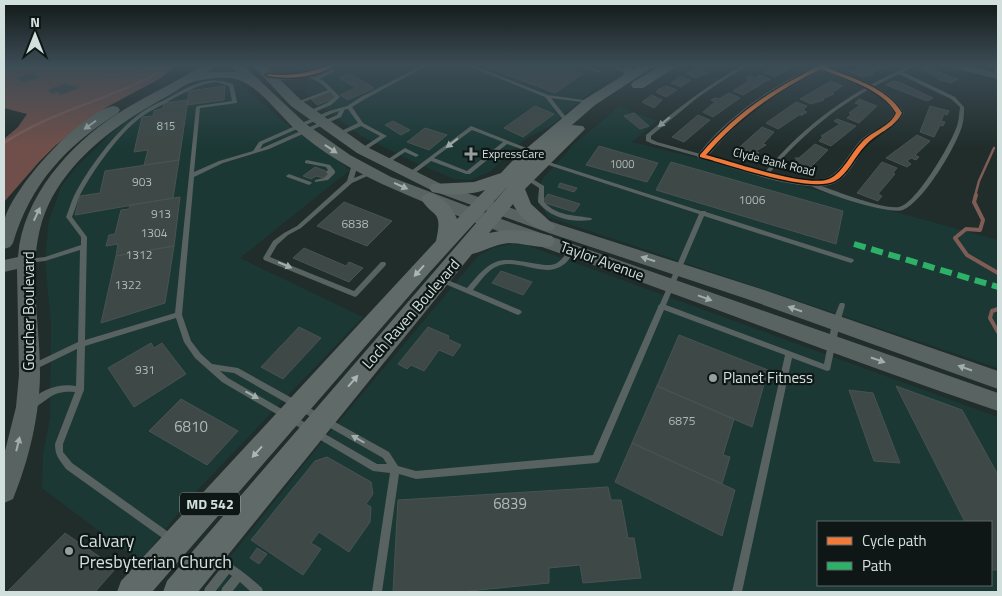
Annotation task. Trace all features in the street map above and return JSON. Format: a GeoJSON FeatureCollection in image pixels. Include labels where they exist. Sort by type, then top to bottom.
{"type":"FeatureCollection","features":[{"type":"Feature","properties":{"kind":"main road","name":"Goucher Boulevard"},"geometry":{"type":"LineString","coordinates":[[4,243],[8,226],[24,193],[69,142],[108,113],[147,93]]}},
{"type":"Feature","properties":{"kind":"main road","name":"Goucher Boulevard"},"geometry":{"type":"LineString","coordinates":[[4,491],[16,454],[26,411],[29,369],[26,261],[30,233],[43,201],[67,166],[166,93]]}},
{"type":"Feature","properties":{"kind":"main road","name":"Taylor Avenue"},"geometry":{"type":"LineString","coordinates":[[264,93],[303,129],[371,173],[486,212],[553,228],[832,344],[998,402]]}},
{"type":"Feature","properties":{"kind":"main road","name":"Taylor Avenue"},"geometry":{"type":"LineString","coordinates":[[290,93],[339,134],[362,150],[409,175],[434,193]]}},
{"type":"Feature","properties":{"kind":"main road","name":"Loch Raven Boulevard"},"geometry":{"type":"LineString","coordinates":[[178,592],[218,562],[306,417],[445,244],[486,212],[516,181],[567,121],[602,93]]}},
{"type":"Feature","properties":{"kind":"main road","name":"Loch Raven Boulevard"},"geometry":{"type":"LineString","coordinates":[[538,156],[626,93]]}},
{"type":"Feature","properties":{"kind":"main road"},"geometry":{"type":"LineString","coordinates":[[445,244],[449,227],[448,218],[434,193],[516,181],[523,207],[553,228]]}},
{"type":"Feature","properties":{"kind":"main road","name":"Loch Raven Boulevard"},"geometry":{"type":"LineString","coordinates":[[132,592],[176,542],[306,417],[440,280],[466,250],[486,212]]}},
{"type":"Feature","properties":{"kind":"main road","name":"Taylor Avenue"},"geometry":{"type":"LineString","coordinates":[[553,228],[572,250],[674,277],[839,314],[998,380]]}},
{"type":"Feature","properties":{"kind":"main road"},"geometry":{"type":"LineString","coordinates":[[466,250],[495,237],[518,236],[553,228]]}},
{"type":"Feature","properties":{"kind":"main road"},"geometry":{"type":"LineString","coordinates":[[4,266],[26,261]]}},
{"type":"Feature","properties":{"kind":"street"},"geometry":{"type":"LineString","coordinates":[[297,93],[297,99]]}},
{"type":"Feature","properties":{"kind":"street"},"geometry":{"type":"LineString","coordinates":[[702,156],[731,124],[775,93]]}},
{"type":"Feature","properties":{"kind":"street","name":"Clyde Bank Road"},"geometry":{"type":"LineString","coordinates":[[702,156],[811,184],[822,184],[830,181],[867,140],[898,116],[898,111],[893,103],[877,93]]}},
{"type":"Feature","properties":{"kind":"lane"},"geometry":{"type":"LineString","coordinates":[[176,542],[59,454],[60,444],[80,390],[84,236],[70,217],[77,195],[119,126],[181,93]]}},
{"type":"Feature","properties":{"kind":"lane"},"geometry":{"type":"LineString","coordinates":[[233,93],[235,102],[198,107],[178,316],[188,342],[198,356],[225,380],[386,455],[395,469],[377,592]]}},
{"type":"Feature","properties":{"kind":"lane"},"geometry":{"type":"LineString","coordinates":[[297,99],[320,93]]}},
{"type":"Feature","properties":{"kind":"lane"},"geometry":{"type":"LineString","coordinates":[[191,176],[267,148],[303,129],[338,97],[334,93]]}},
{"type":"Feature","properties":{"kind":"lane"},"geometry":{"type":"LineString","coordinates":[[329,104],[342,110],[349,108],[373,93]]}},
{"type":"Feature","properties":{"kind":"lane"},"geometry":{"type":"LineString","coordinates":[[539,93],[547,96],[590,102]]}},
{"type":"Feature","properties":{"kind":"lane"},"geometry":{"type":"LineString","coordinates":[[701,93],[648,136],[648,140],[655,144],[702,156]]}},
{"type":"Feature","properties":{"kind":"lane"},"geometry":{"type":"LineString","coordinates":[[767,173],[792,145],[829,114],[860,93]]}},
{"type":"Feature","properties":{"kind":"lane"},"geometry":{"type":"LineString","coordinates":[[811,184],[886,208],[904,208],[915,198],[948,152],[959,127],[962,108],[952,98],[941,93]]}},
{"type":"Feature","properties":{"kind":"lane"},"geometry":{"type":"LineString","coordinates":[[547,96],[567,121]]}},
{"type":"Feature","properties":{"kind":"lane"},"geometry":{"type":"LineString","coordinates":[[349,108],[361,124],[384,136],[362,150]]}},
{"type":"Feature","properties":{"kind":"lane"},"geometry":{"type":"LineString","coordinates":[[317,115],[339,116],[342,110]]}},
{"type":"Feature","properties":{"kind":"lane"},"geometry":{"type":"LineString","coordinates":[[339,134],[361,124]]}},
{"type":"Feature","properties":{"kind":"lane"},"geometry":{"type":"LineString","coordinates":[[409,175],[470,128],[538,156],[851,260]]}},
{"type":"Feature","properties":{"kind":"lane"},"geometry":{"type":"LineString","coordinates":[[431,159],[468,173],[506,142]]}},
{"type":"Feature","properties":{"kind":"lane"},"geometry":{"type":"LineString","coordinates":[[385,163],[405,150],[416,155]]}},
{"type":"Feature","properties":{"kind":"lane"},"geometry":{"type":"LineString","coordinates":[[308,162],[328,166],[328,171],[332,173],[326,179],[319,178]]}},
{"type":"Feature","properties":{"kind":"lane"},"geometry":{"type":"LineString","coordinates":[[350,182],[355,164]]}},
{"type":"Feature","properties":{"kind":"lane"},"geometry":{"type":"LineString","coordinates":[[371,173],[350,182],[299,227],[275,243],[266,258],[355,294],[383,264]]}},
{"type":"Feature","properties":{"kind":"lane"},"geometry":{"type":"LineString","coordinates":[[289,176],[309,184]]}},
{"type":"Feature","properties":{"kind":"lane"},"geometry":{"type":"LineString","coordinates":[[516,181],[542,187],[540,202],[548,211],[553,228],[572,219],[589,219]]}},
{"type":"Feature","properties":{"kind":"lane"},"geometry":{"type":"LineString","coordinates":[[212,367],[235,370],[306,417],[376,468],[395,469],[416,475],[596,459],[702,212]]}},
{"type":"Feature","properties":{"kind":"lane"},"geometry":{"type":"LineString","coordinates":[[26,261],[45,260],[84,246]]}},
{"type":"Feature","properties":{"kind":"lane"},"geometry":{"type":"LineString","coordinates":[[468,291],[488,269],[496,264],[514,261],[549,267],[559,265],[572,250]]}},
{"type":"Feature","properties":{"kind":"lane"},"geometry":{"type":"LineString","coordinates":[[440,280],[518,312]]}},
{"type":"Feature","properties":{"kind":"lane"},"geometry":{"type":"LineString","coordinates":[[661,306],[827,368],[839,314]]}},
{"type":"Feature","properties":{"kind":"lane"},"geometry":{"type":"LineString","coordinates":[[29,369],[81,344],[178,316]]}},
{"type":"Feature","properties":{"kind":"lane"},"geometry":{"type":"LineString","coordinates":[[737,592],[789,354]]}},
{"type":"Feature","properties":{"kind":"lane"},"geometry":{"type":"LineString","coordinates":[[26,411],[53,391],[69,388],[80,390]]}},
{"type":"Feature","properties":{"kind":"lane"},"geometry":{"type":"LineString","coordinates":[[209,592],[218,562],[239,575],[258,592]]}},
{"type":"Feature","properties":{"kind":"lane"},"geometry":{"type":"LineString","coordinates":[[226,592],[239,575]]}},
{"type":"Feature","properties":{"kind":"shaded area"},"geometry":{"type":"Polygon","coordinates":[[[4,93],[133,93],[107,107],[56,145],[4,202],[4,139],[18,127],[27,114],[4,108],[4,93]]]}},
{"type":"Feature","properties":{"kind":"shaded area"},"geometry":{"type":"Polygon","coordinates":[[[172,93],[251,93],[284,122],[332,155],[350,170],[240,258],[363,317],[191,497],[140,562],[42,488],[43,454],[50,418],[51,324],[45,260],[49,220],[61,187],[77,166],[113,132],[142,109],[172,93]]]}},
{"type":"Feature","properties":{"kind":"shaded area"},"geometry":{"type":"Polygon","coordinates":[[[305,93],[590,93],[552,125],[524,140],[490,172],[470,180],[454,179],[361,136],[305,93]]]}},
{"type":"Feature","properties":{"kind":"shaded area"},"geometry":{"type":"Polygon","coordinates":[[[620,106],[657,121],[632,142],[713,162],[998,240],[998,368],[548,217],[536,198],[543,178],[575,143],[620,106]]]}},
{"type":"Feature","properties":{"kind":"shaded area"},"geometry":{"type":"Polygon","coordinates":[[[513,244],[529,246],[998,417],[998,592],[202,592],[321,443],[478,256],[492,248],[513,244]]]}},
{"type":"Feature","properties":{"kind":"building"},"geometry":{"type":"Polygon","coordinates":[[[189,93],[225,93],[224,100],[187,105],[189,93]]]}},
{"type":"Feature","properties":{"kind":"building"},"geometry":{"type":"Polygon","coordinates":[[[330,93],[336,98],[317,105],[311,99],[330,93]]]}},
{"type":"Feature","properties":{"kind":"building"},"geometry":{"type":"Polygon","coordinates":[[[345,93],[364,93],[348,100],[340,95],[345,93]]]}},
{"type":"Feature","properties":{"kind":"building"},"geometry":{"type":"Polygon","coordinates":[[[658,93],[673,93],[666,97],[658,93]]]}},
{"type":"Feature","properties":{"kind":"building"},"geometry":{"type":"Polygon","coordinates":[[[729,93],[740,98],[713,117],[703,112],[715,102],[711,100],[719,99],[729,93]]]}},
{"type":"Feature","properties":{"kind":"building"},"geometry":{"type":"Polygon","coordinates":[[[811,93],[834,94],[822,99],[824,100],[811,104],[800,99],[811,93]]]}},
{"type":"Feature","properties":{"kind":"building"},"geometry":{"type":"Polygon","coordinates":[[[906,93],[922,93],[933,98],[927,101],[906,93]]]}},
{"type":"Feature","properties":{"kind":"building"},"geometry":{"type":"Polygon","coordinates":[[[652,95],[662,100],[654,108],[642,102],[652,95]]]}},
{"type":"Feature","properties":{"kind":"building"},"geometry":{"type":"Polygon","coordinates":[[[859,99],[877,106],[859,123],[847,118],[852,114],[849,113],[860,105],[855,103],[859,99]]]}},
{"type":"Feature","properties":{"kind":"building"},"geometry":{"type":"Polygon","coordinates":[[[188,100],[179,160],[144,165],[148,150],[134,152],[142,117],[153,116],[154,111],[163,108],[164,103],[188,100]]]}},
{"type":"Feature","properties":{"kind":"building"},"geometry":{"type":"Polygon","coordinates":[[[796,102],[807,106],[803,110],[807,112],[801,113],[803,115],[799,115],[778,129],[766,123],[796,102]]]}},
{"type":"Feature","properties":{"kind":"building"},"geometry":{"type":"Polygon","coordinates":[[[535,106],[554,114],[523,137],[504,128],[535,106]]]}},
{"type":"Feature","properties":{"kind":"building"},"geometry":{"type":"Polygon","coordinates":[[[930,106],[949,111],[947,115],[944,114],[941,121],[945,122],[943,126],[940,125],[934,137],[920,132],[930,106]]]}},
{"type":"Feature","properties":{"kind":"building"},"geometry":{"type":"Polygon","coordinates":[[[634,113],[649,126],[640,129],[624,116],[634,113]]]}},
{"type":"Feature","properties":{"kind":"building"},"geometry":{"type":"Polygon","coordinates":[[[698,115],[710,120],[684,142],[672,137],[698,115]]]}},
{"type":"Feature","properties":{"kind":"building"},"geometry":{"type":"Polygon","coordinates":[[[837,119],[856,126],[831,146],[819,141],[823,137],[821,136],[840,124],[834,121],[837,119]]]}},
{"type":"Feature","properties":{"kind":"building"},"geometry":{"type":"Polygon","coordinates":[[[393,121],[410,130],[401,135],[385,125],[393,121]]]}},
{"type":"Feature","properties":{"kind":"building"},"geometry":{"type":"Polygon","coordinates":[[[762,127],[774,132],[763,144],[766,145],[756,151],[759,153],[756,156],[751,154],[746,159],[733,153],[762,127]]]}},
{"type":"Feature","properties":{"kind":"building"},"geometry":{"type":"Polygon","coordinates":[[[425,128],[447,135],[429,150],[407,142],[425,128]]]}},
{"type":"Feature","properties":{"kind":"building"},"geometry":{"type":"Polygon","coordinates":[[[917,135],[930,141],[915,155],[919,157],[916,160],[911,158],[907,161],[911,164],[907,167],[886,158],[917,135]]]}},
{"type":"Feature","properties":{"kind":"building"},"geometry":{"type":"Polygon","coordinates":[[[815,144],[828,150],[804,174],[791,169],[796,164],[794,163],[797,159],[795,158],[799,158],[815,144]]]}},
{"type":"Feature","properties":{"kind":"building"},"geometry":{"type":"Polygon","coordinates":[[[599,146],[658,163],[647,182],[586,165],[599,146]]]}},
{"type":"Feature","properties":{"kind":"building"},"geometry":{"type":"Polygon","coordinates":[[[179,160],[173,198],[75,215],[80,196],[100,193],[105,171],[179,160]]]}},
{"type":"Feature","properties":{"kind":"building"},"geometry":{"type":"Polygon","coordinates":[[[671,162],[843,211],[836,244],[656,190],[671,162]]]}},
{"type":"Feature","properties":{"kind":"building"},"geometry":{"type":"Polygon","coordinates":[[[882,162],[897,168],[893,173],[895,174],[878,194],[882,196],[878,201],[857,193],[882,162]]]}},
{"type":"Feature","properties":{"kind":"building"},"geometry":{"type":"Polygon","coordinates":[[[315,167],[331,173],[324,178],[316,176],[311,179],[303,176],[315,167]]]}},
{"type":"Feature","properties":{"kind":"building"},"geometry":{"type":"Polygon","coordinates":[[[560,183],[577,188],[574,192],[558,187],[560,183]]]}},
{"type":"Feature","properties":{"kind":"building"},"geometry":{"type":"Polygon","coordinates":[[[548,194],[580,204],[574,212],[542,202],[548,194]]]}},
{"type":"Feature","properties":{"kind":"building"},"geometry":{"type":"Polygon","coordinates":[[[180,197],[174,246],[116,256],[118,244],[106,246],[109,235],[115,234],[121,210],[129,209],[130,205],[180,197]]]}},
{"type":"Feature","properties":{"kind":"building"},"geometry":{"type":"Polygon","coordinates":[[[344,202],[392,221],[367,246],[317,226],[344,202]]]}},
{"type":"Feature","properties":{"kind":"building"},"geometry":{"type":"Polygon","coordinates":[[[174,246],[165,303],[101,323],[116,256],[174,246]]]}},
{"type":"Feature","properties":{"kind":"building"},"geometry":{"type":"Polygon","coordinates":[[[304,248],[346,266],[349,262],[363,268],[349,282],[293,258],[304,248]]]}},
{"type":"Feature","properties":{"kind":"building"},"geometry":{"type":"Polygon","coordinates":[[[501,271],[532,282],[523,295],[492,283],[501,271]]]}},
{"type":"Feature","properties":{"kind":"building"},"geometry":{"type":"Polygon","coordinates":[[[299,327],[321,338],[283,379],[261,367],[299,327]]]}},
{"type":"Feature","properties":{"kind":"building"},"geometry":{"type":"Polygon","coordinates":[[[428,327],[449,336],[448,339],[461,345],[453,356],[439,350],[424,371],[411,365],[407,369],[398,364],[428,327]]]}},
{"type":"Feature","properties":{"kind":"building","name":"Planet Fitness"},"geometry":{"type":"Polygon","coordinates":[[[679,335],[768,370],[752,427],[657,386],[679,335]]]}},
{"type":"Feature","properties":{"kind":"building"},"geometry":{"type":"Polygon","coordinates":[[[151,343],[154,348],[162,343],[186,374],[134,407],[108,368],[151,343]]]}},
{"type":"Feature","properties":{"kind":"building"},"geometry":{"type":"Polygon","coordinates":[[[657,386],[734,419],[723,455],[730,457],[722,484],[632,443],[657,386]]]}},
{"type":"Feature","properties":{"kind":"building"},"geometry":{"type":"Polygon","coordinates":[[[896,386],[962,410],[998,475],[998,570],[992,570],[992,521],[964,521],[896,386]]]}},
{"type":"Feature","properties":{"kind":"building"},"geometry":{"type":"Polygon","coordinates":[[[849,390],[873,393],[900,463],[874,461],[849,390]]]}},
{"type":"Feature","properties":{"kind":"building"},"geometry":{"type":"Polygon","coordinates":[[[181,399],[238,431],[207,465],[149,431],[181,399]]]}},
{"type":"Feature","properties":{"kind":"building"},"geometry":{"type":"Polygon","coordinates":[[[632,443],[735,490],[722,536],[615,482],[632,443]]]}},
{"type":"Feature","properties":{"kind":"building"},"geometry":{"type":"Polygon","coordinates":[[[327,457],[371,482],[373,494],[366,504],[371,507],[370,522],[349,552],[319,532],[311,543],[321,549],[303,575],[251,540],[315,461],[327,457]]]}},
{"type":"Feature","properties":{"kind":"building"},"geometry":{"type":"Polygon","coordinates":[[[608,487],[611,500],[621,500],[628,538],[634,538],[641,578],[583,583],[580,565],[549,568],[549,583],[459,592],[393,592],[398,500],[608,487]]]}},
{"type":"Feature","properties":{"kind":"building","name":"Calvary Presbyterian Church"},"geometry":{"type":"Polygon","coordinates":[[[65,533],[116,568],[95,592],[7,592],[65,533]]]}},
{"type":"Feature","properties":{"kind":"building"},"geometry":{"type":"Polygon","coordinates":[[[257,548],[267,554],[259,564],[250,558],[257,548]]]}},
{"type":"Feature","properties":{"kind":"waterway"},"geometry":{"type":"LineString","coordinates":[[4,143],[45,121],[114,93]]}},
{"type":"Feature","properties":{"kind":"waterway"},"geometry":{"type":"LineString","coordinates":[[975,196],[979,181],[994,148]]}},
{"type":"Feature","properties":{"kind":"waterway"},"geometry":{"type":"LineString","coordinates":[[976,195],[974,202],[983,220],[980,230],[966,229],[955,238],[967,255],[998,273]]}},
{"type":"Feature","properties":{"kind":"waterway"},"geometry":{"type":"LineString","coordinates":[[998,309],[992,311],[990,318],[998,332]]}},
{"type":"Feature","properties":{"kind":"marked path"},"geometry":{"type":"LineString","coordinates":[[854,244],[998,287]]}},
{"type":"Feature","properties":{"kind":"cycle path"},"geometry":{"type":"LineString","coordinates":[[774,93],[758,103],[728,128],[702,156],[789,179],[822,183],[832,180],[842,172],[862,145],[897,118],[899,113],[895,105],[878,93]]}},
{"type":"Feature","properties":{"kind":"place","name":"ExpressCare"},"geometry":{"type":"Point","coordinates":[471,154]}},
{"type":"Feature","properties":{"kind":"place","name":"Planet Fitness"},"geometry":{"type":"Point","coordinates":[713,378]}},
{"type":"Feature","properties":{"kind":"place","name":"Calvary Presbyterian Church"},"geometry":{"type":"Point","coordinates":[69,551]}}]}
